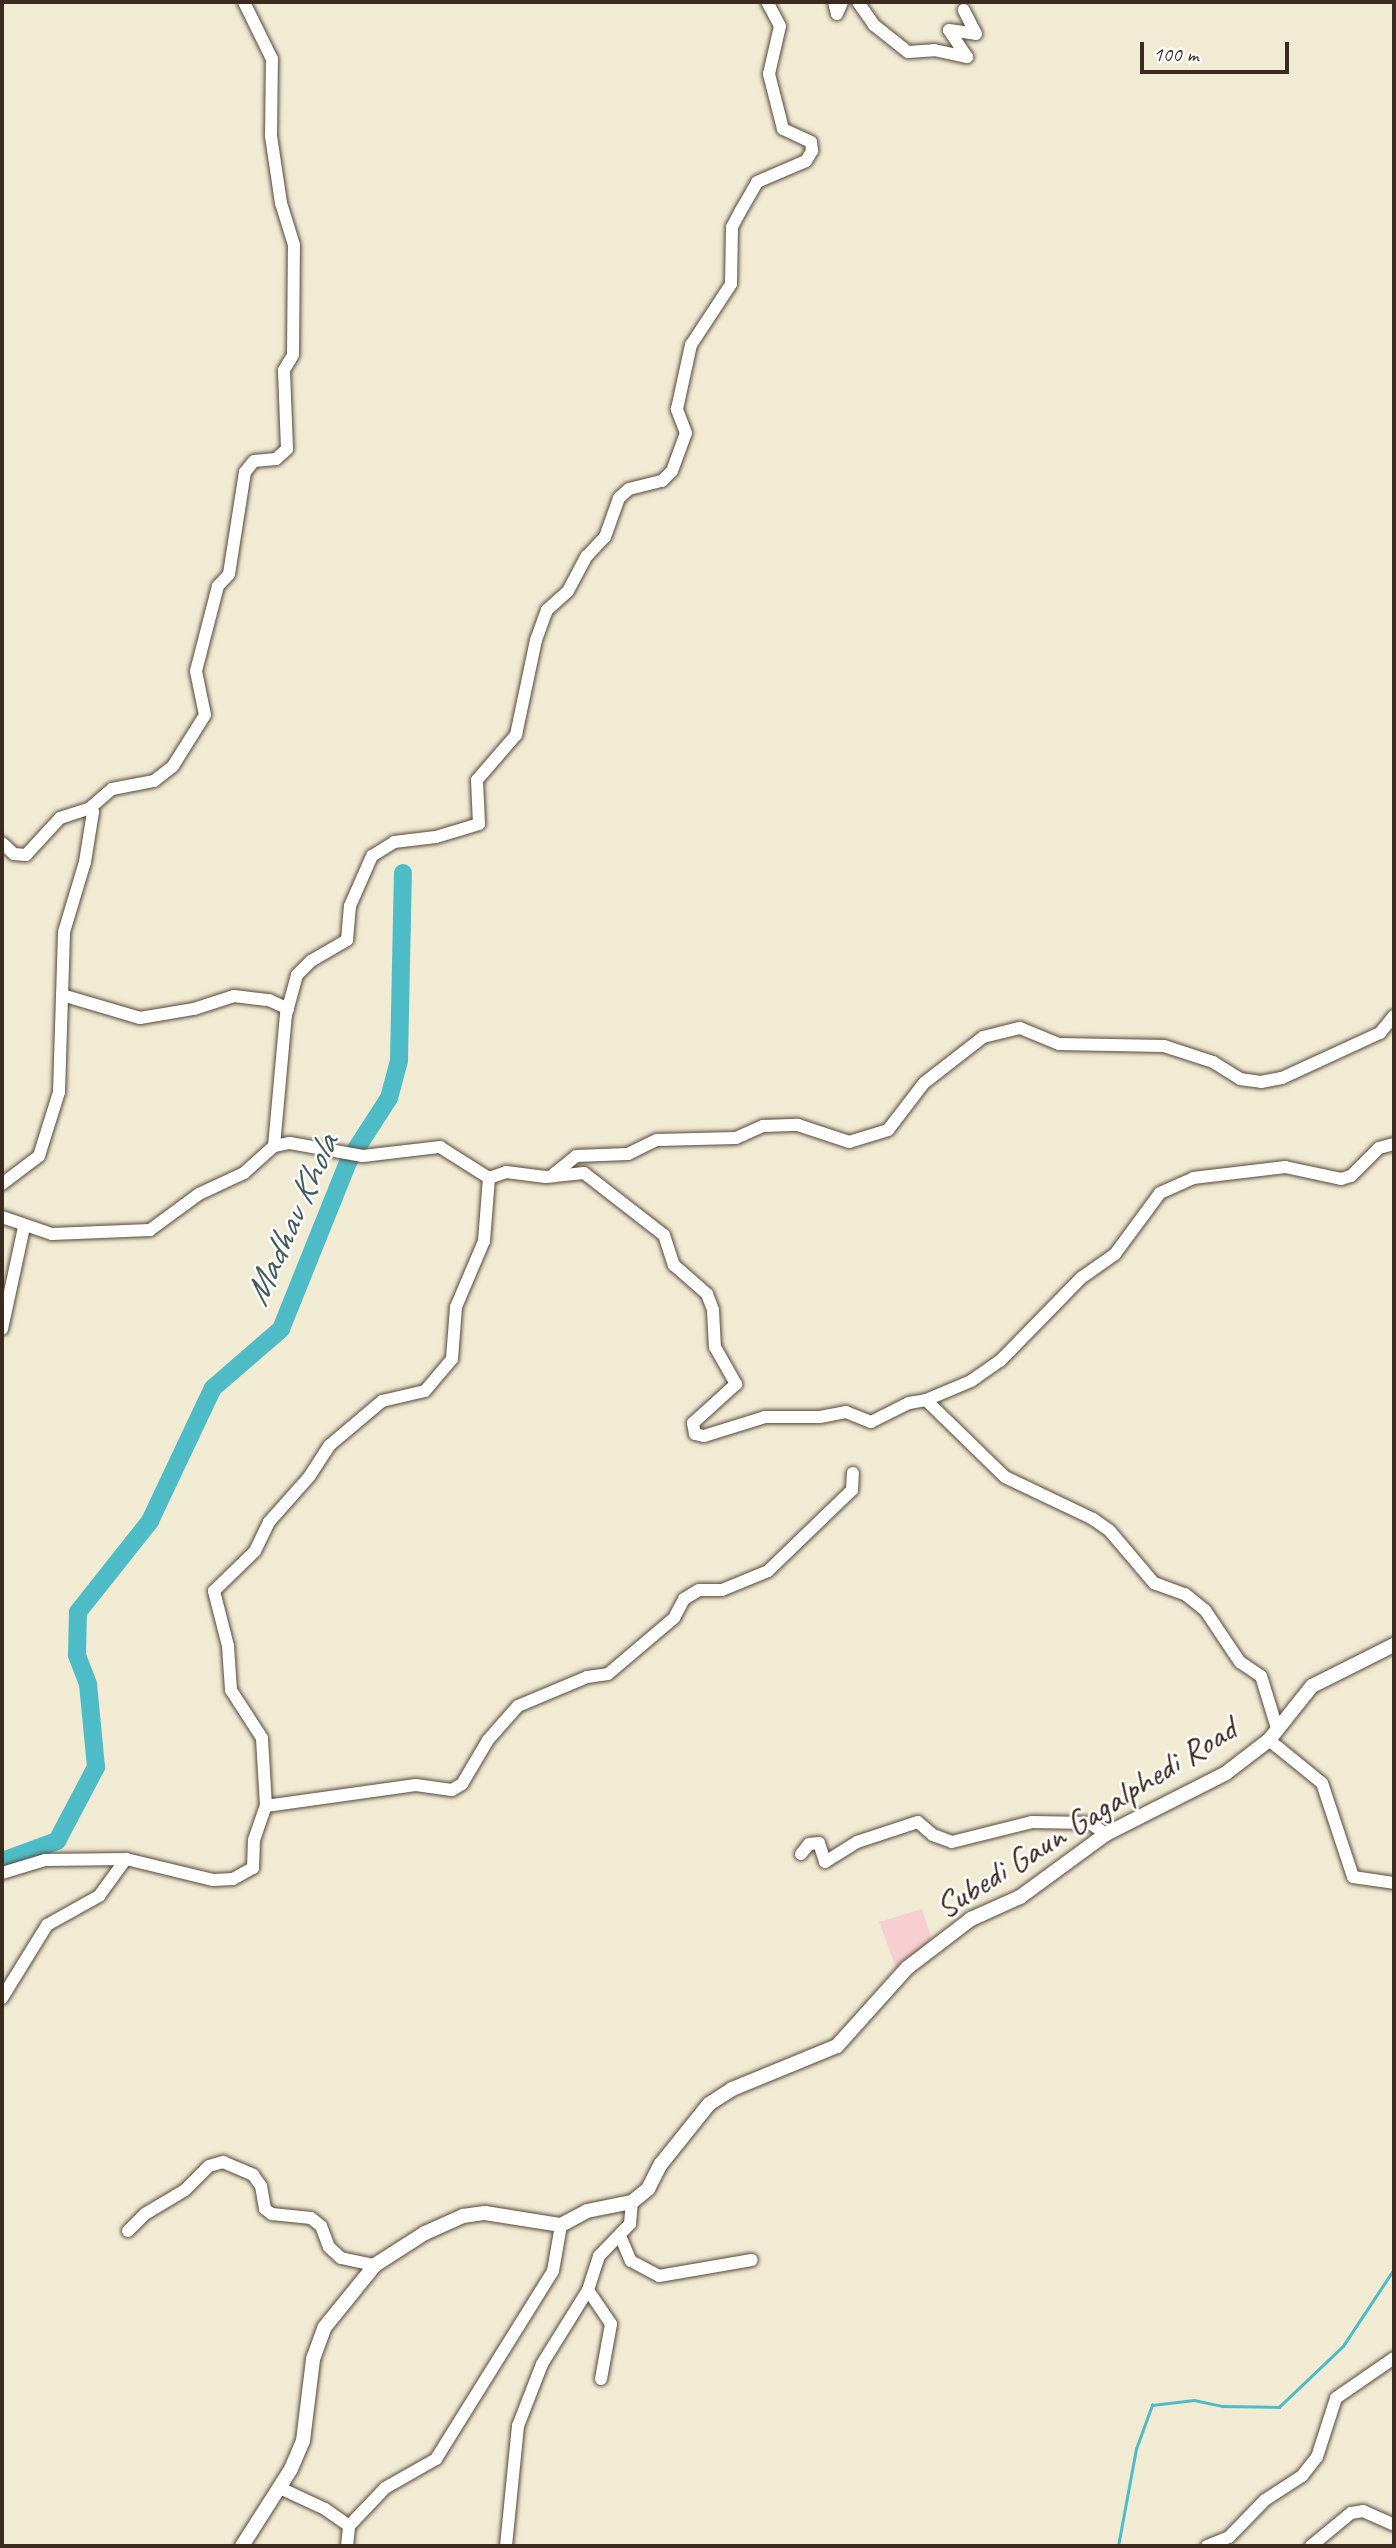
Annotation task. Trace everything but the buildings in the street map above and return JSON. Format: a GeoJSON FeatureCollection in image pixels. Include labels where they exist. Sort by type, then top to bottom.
{"type":"FeatureCollection","features":[{"type":"Feature","properties":{"kind":"street"},"geometry":{"type":"LineString","coordinates":[[2,843],[14,854],[26,855],[39,847],[55,822],[90,808],[112,789],[165,775],[205,715],[196,671],[218,586],[229,574],[245,472],[254,461],[276,459],[287,449],[285,370],[293,355],[293,236],[281,203],[271,136],[272,59],[244,2]]}},
{"type":"Feature","properties":{"kind":"street"},"geometry":{"type":"LineString","coordinates":[[274,1146],[288,1009],[297,975],[304,966],[348,940],[350,906],[372,856],[394,842],[436,837],[479,824],[477,780],[516,735],[536,640],[547,610],[568,591],[587,556],[605,537],[619,498],[637,485],[662,481],[671,471],[686,433],[677,410],[691,345],[731,284],[732,227],[757,181],[806,161],[812,151],[811,142],[783,129],[769,74],[780,26],[767,2]]}},
{"type":"Feature","properties":{"kind":"street"},"geometry":{"type":"LineString","coordinates":[[834,2],[837,14],[842,2]]}},
{"type":"Feature","properties":{"kind":"street"},"geometry":{"type":"LineString","coordinates":[[859,2],[874,24],[908,52],[934,50],[967,57],[949,30],[976,34],[964,9]]}},
{"type":"Feature","properties":{"kind":"street"},"geometry":{"type":"LineString","coordinates":[[2,1184],[39,1156],[52,1116],[61,1069],[65,932],[85,862],[93,813],[90,808]]}},
{"type":"Feature","properties":{"kind":"street"},"geometry":{"type":"LineString","coordinates":[[62,995],[131,1017],[194,1009],[234,996],[269,1000],[288,1009]]}},
{"type":"Feature","properties":{"kind":"street"},"geometry":{"type":"LineString","coordinates":[[554,1174],[576,1156],[628,1154],[657,1140],[736,1138],[763,1126],[798,1125],[849,1142],[888,1130],[924,1083],[983,1037],[1020,1028],[1059,1044],[1164,1046],[1213,1062],[1240,1079],[1261,1082],[1282,1078],[1380,1033],[1394,1016]]}},
{"type":"Feature","properties":{"kind":"street"},"geometry":{"type":"LineString","coordinates":[[2,1217],[24,1227],[67,1235],[150,1230],[199,1194],[244,1173],[274,1146],[298,1144],[363,1156],[440,1147],[489,1178]]}},
{"type":"Feature","properties":{"kind":"street"},"geometry":{"type":"LineString","coordinates":[[489,1178],[506,1172],[584,1174],[604,1185],[630,1211],[664,1235],[674,1265],[707,1294],[713,1310],[715,1347],[736,1384],[724,1399],[697,1418],[692,1430],[695,1434],[712,1435],[765,1417],[820,1418],[834,1412],[870,1422],[909,1403],[926,1400],[971,1381],[1000,1362],[1081,1278],[1115,1254],[1160,1193],[1193,1178],[1284,1167],[1340,1179],[1351,1176],[1379,1148],[1394,1144]]}},
{"type":"Feature","properties":{"kind":"street"},"geometry":{"type":"LineString","coordinates":[[2,1873],[44,1860],[126,1859],[213,1880],[247,1874],[253,1868],[254,1840],[266,1806],[262,1738],[231,1690],[228,1646],[214,1591],[255,1551],[269,1521],[309,1477],[330,1445],[382,1401],[425,1391],[452,1359],[459,1295],[484,1241],[489,1178]]}},
{"type":"Feature","properties":{"kind":"street"},"geometry":{"type":"LineString","coordinates":[[2,1329],[24,1227]]}},
{"type":"Feature","properties":{"kind":"street"},"geometry":{"type":"LineString","coordinates":[[926,1400],[1005,1477],[1093,1519],[1109,1530],[1154,1583],[1185,1594],[1205,1610],[1240,1662],[1261,1676],[1273,1734],[1322,1783],[1353,1877],[1394,1883]]}},
{"type":"Feature","properties":{"kind":"street"},"geometry":{"type":"LineString","coordinates":[[266,1806],[416,1786],[452,1790],[462,1784],[488,1740],[518,1706],[587,1677],[608,1674],[666,1626],[684,1600],[699,1590],[722,1590],[768,1571],[852,1490],[853,1473]]}},
{"type":"Feature","properties":{"kind":"street","name":"Subedi Gaun Gagalphedi Road"},"geometry":{"type":"LineString","coordinates":[[632,2202],[648,2189],[660,2164],[709,2104],[732,2089],[837,2046],[907,1968],[971,1919],[1020,1897],[1106,1834],[1216,1778],[1273,1734],[1312,1686],[1394,1645]]}},
{"type":"Feature","properties":{"kind":"street"},"geometry":{"type":"LineString","coordinates":[[801,1854],[809,1844],[820,1843],[825,1862],[857,1842],[918,1822],[933,1835],[952,1842],[1032,1822],[1090,1823],[1106,1834]]}},
{"type":"Feature","properties":{"kind":"street"},"geometry":{"type":"LineString","coordinates":[[2,1998],[47,1925],[99,1896],[126,1859]]}},
{"type":"Feature","properties":{"kind":"street"},"geometry":{"type":"LineString","coordinates":[[128,2231],[145,2214],[186,2190],[209,2166],[223,2162],[253,2175],[261,2186],[265,2209],[272,2214],[311,2218],[321,2226],[329,2247],[341,2258],[375,2265]]}},
{"type":"Feature","properties":{"kind":"street"},"geometry":{"type":"LineString","coordinates":[[242,2546],[280,2488],[303,2441],[313,2359],[324,2329],[375,2265],[425,2233],[463,2216],[485,2213],[561,2225],[587,2211],[632,2202],[630,2224],[621,2238],[599,2256],[589,2290],[547,2353],[518,2426],[506,2546]]}},
{"type":"Feature","properties":{"kind":"street"},"geometry":{"type":"LineString","coordinates":[[347,2546],[349,2526],[385,2488],[436,2459],[553,2271],[561,2225]]}},
{"type":"Feature","properties":{"kind":"street"},"geometry":{"type":"LineString","coordinates":[[621,2238],[631,2261],[659,2276],[752,2260]]}},
{"type":"Feature","properties":{"kind":"street"},"geometry":{"type":"LineString","coordinates":[[589,2290],[611,2324],[601,2379]]}},
{"type":"Feature","properties":{"kind":"street"},"geometry":{"type":"LineString","coordinates":[[1207,2546],[1229,2538],[1265,2500],[1302,2476],[1317,2457],[1336,2398],[1394,2358]]}},
{"type":"Feature","properties":{"kind":"street"},"geometry":{"type":"LineString","coordinates":[[280,2488],[349,2526]]}},
{"type":"Feature","properties":{"kind":"street"},"geometry":{"type":"LineString","coordinates":[[1311,2546],[1351,2513],[1363,2511],[1394,2525]]}},
{"type":"Feature","properties":{"kind":"shaded area"},"geometry":{"type":"Polygon","coordinates":[[[922,1909],[933,1944],[900,1978],[879,1922],[922,1909]]]}},
{"type":"Feature","properties":{"kind":"waterway","name":"Madhav Khola"},"geometry":{"type":"LineString","coordinates":[[2,1861],[57,1841],[96,1767],[88,1684],[77,1655],[78,1612],[150,1521],[213,1388],[281,1329],[349,1160],[389,1098],[399,1060],[403,873]]}},
{"type":"Feature","properties":{"kind":"waterway"},"geometry":{"type":"LineString","coordinates":[[1118,2546],[1136,2449],[1152,2405],[1194,2400],[1222,2406],[1279,2407],[1343,2346],[1394,2269]]}}]}
